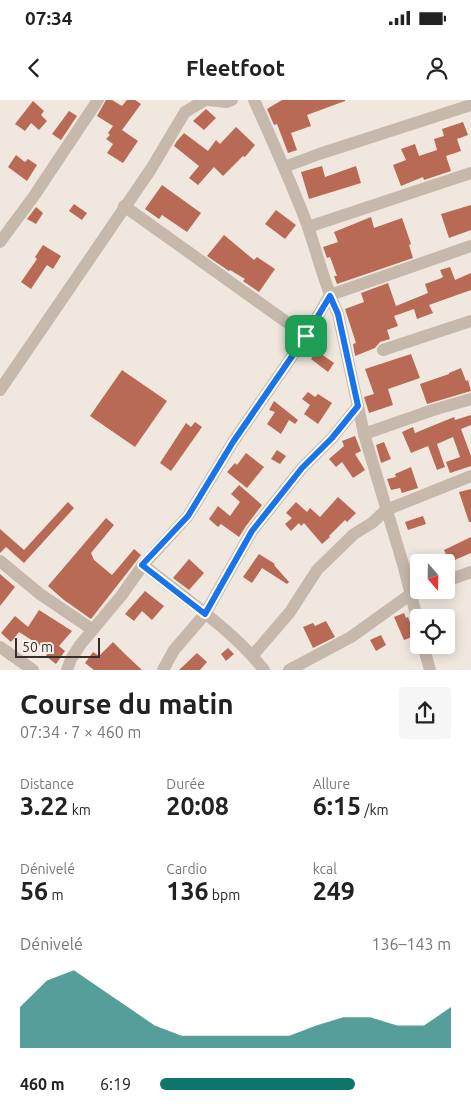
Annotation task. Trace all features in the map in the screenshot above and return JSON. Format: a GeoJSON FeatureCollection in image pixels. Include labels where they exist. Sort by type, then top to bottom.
{"type":"FeatureCollection","features":[{"type":"Feature","properties":{"kind":"street"},"geometry":{"type":"LineString","coordinates":[[0,242],[34,196],[98,100]]}},
{"type":"Feature","properties":{"kind":"street"},"geometry":{"type":"LineString","coordinates":[[0,390],[151,169],[194,100]]}},
{"type":"Feature","properties":{"kind":"street"},"geometry":{"type":"LineString","coordinates":[[185,112],[207,100],[227,102],[232,100]]}},
{"type":"Feature","properties":{"kind":"street"},"geometry":{"type":"LineString","coordinates":[[254,100],[308,227],[330,296],[338,314],[364,434],[386,510],[410,576]]}},
{"type":"Feature","properties":{"kind":"street"},"geometry":{"type":"LineString","coordinates":[[284,167],[471,105]]}},
{"type":"Feature","properties":{"kind":"street"},"geometry":{"type":"LineString","coordinates":[[308,227],[471,173]]}},
{"type":"Feature","properties":{"kind":"street"},"geometry":{"type":"LineString","coordinates":[[124,206],[306,336]]}},
{"type":"Feature","properties":{"kind":"street"},"geometry":{"type":"LineString","coordinates":[[68,670],[71,659],[121,596],[142,565],[188,516],[233,442],[306,336],[330,296],[471,246]]}},
{"type":"Feature","properties":{"kind":"street"},"geometry":{"type":"LineString","coordinates":[[383,350],[471,321]]}},
{"type":"Feature","properties":{"kind":"street"},"geometry":{"type":"LineString","coordinates":[[364,434],[471,399]]}},
{"type":"Feature","properties":{"kind":"street"},"geometry":{"type":"LineString","coordinates":[[162,670],[174,650],[205,614],[252,531],[302,468],[332,438],[358,406]]}},
{"type":"Feature","properties":{"kind":"street"},"geometry":{"type":"LineString","coordinates":[[252,654],[290,612],[317,570],[354,534],[372,523],[386,510],[471,476]]}},
{"type":"Feature","properties":{"kind":"street"},"geometry":{"type":"LineString","coordinates":[[0,561],[40,594],[93,630]]}},
{"type":"Feature","properties":{"kind":"street"},"geometry":{"type":"LineString","coordinates":[[142,565],[205,614],[252,654],[264,670]]}},
{"type":"Feature","properties":{"kind":"street"},"geometry":{"type":"LineString","coordinates":[[455,578],[471,572]]}},
{"type":"Feature","properties":{"kind":"street"},"geometry":{"type":"LineString","coordinates":[[288,670],[351,637],[410,596]]}},
{"type":"Feature","properties":{"kind":"street"},"geometry":{"type":"LineString","coordinates":[[0,648],[33,670]]}},
{"type":"Feature","properties":{"kind":"street"},"geometry":{"type":"LineString","coordinates":[[426,654],[430,670]]}},
{"type":"Feature","properties":{"kind":"building"},"geometry":{"type":"Polygon","coordinates":[[[106,100],[112,100],[122,106],[127,100],[135,100],[141,104],[122,130],[138,141],[123,163],[107,153],[113,144],[106,139],[110,135],[108,133],[113,126],[97,116],[106,100]]]}},
{"type":"Feature","properties":{"kind":"building"},"geometry":{"type":"Polygon","coordinates":[[[282,100],[345,101],[307,115],[311,126],[291,133],[297,150],[288,153],[277,124],[274,125],[267,109],[282,100]]]}},
{"type":"Feature","properties":{"kind":"building"},"geometry":{"type":"Polygon","coordinates":[[[33,101],[44,111],[41,115],[47,121],[39,130],[31,123],[25,131],[15,124],[33,101]]]}},
{"type":"Feature","properties":{"kind":"building"},"geometry":{"type":"Polygon","coordinates":[[[206,109],[216,118],[204,130],[193,121],[206,109]]]}},
{"type":"Feature","properties":{"kind":"building"},"geometry":{"type":"Polygon","coordinates":[[[69,111],[77,116],[61,140],[52,134],[69,111]]]}},
{"type":"Feature","properties":{"kind":"building"},"geometry":{"type":"Polygon","coordinates":[[[463,122],[468,135],[457,139],[461,151],[446,156],[451,171],[424,180],[423,177],[401,186],[393,165],[406,160],[401,149],[415,144],[419,156],[437,150],[434,139],[444,136],[442,129],[463,122]]]}},
{"type":"Feature","properties":{"kind":"building"},"geometry":{"type":"Polygon","coordinates":[[[236,127],[255,145],[245,157],[243,156],[223,176],[214,167],[198,185],[189,178],[199,166],[174,146],[184,133],[208,151],[216,140],[220,144],[236,127]]]}},
{"type":"Feature","properties":{"kind":"building"},"geometry":{"type":"Polygon","coordinates":[[[16,155],[25,162],[28,159],[37,165],[27,181],[8,167],[16,155]]]}},
{"type":"Feature","properties":{"kind":"building"},"geometry":{"type":"Polygon","coordinates":[[[322,166],[325,177],[356,166],[361,183],[309,199],[301,172],[322,166]]]}},
{"type":"Feature","properties":{"kind":"building"},"geometry":{"type":"Polygon","coordinates":[[[162,185],[201,213],[187,232],[162,215],[159,219],[145,209],[162,185]]]}},
{"type":"Feature","properties":{"kind":"building"},"geometry":{"type":"Polygon","coordinates":[[[74,204],[87,213],[82,220],[69,211],[74,204]]]}},
{"type":"Feature","properties":{"kind":"building"},"geometry":{"type":"Polygon","coordinates":[[[471,205],[471,230],[449,238],[441,214],[471,205]]]}},
{"type":"Feature","properties":{"kind":"building"},"geometry":{"type":"Polygon","coordinates":[[[36,207],[43,213],[36,224],[27,219],[36,207]]]}},
{"type":"Feature","properties":{"kind":"building"},"geometry":{"type":"Polygon","coordinates":[[[276,210],[296,225],[285,239],[265,224],[276,210]]]}},
{"type":"Feature","properties":{"kind":"building"},"geometry":{"type":"Polygon","coordinates":[[[371,217],[374,228],[402,218],[411,244],[409,245],[413,258],[337,284],[334,276],[337,276],[330,257],[327,258],[323,247],[338,242],[334,232],[371,217]]]}},
{"type":"Feature","properties":{"kind":"building"},"geometry":{"type":"Polygon","coordinates":[[[224,235],[254,260],[257,257],[275,269],[259,292],[243,281],[245,279],[207,256],[224,235]]]}},
{"type":"Feature","properties":{"kind":"building"},"geometry":{"type":"Polygon","coordinates":[[[43,245],[61,256],[53,269],[47,265],[31,289],[21,282],[37,259],[35,257],[43,245]]]}},
{"type":"Feature","properties":{"kind":"building"},"geometry":{"type":"Polygon","coordinates":[[[450,267],[455,280],[471,273],[471,290],[429,305],[433,313],[417,319],[414,309],[394,316],[398,326],[387,330],[390,339],[380,342],[375,348],[355,356],[353,344],[356,343],[345,309],[364,302],[361,293],[388,283],[396,306],[428,293],[425,284],[443,277],[440,270],[450,267]]]}},
{"type":"Feature","properties":{"kind":"building"},"geometry":{"type":"Polygon","coordinates":[[[317,351],[334,363],[328,372],[311,359],[317,351]]]}},
{"type":"Feature","properties":{"kind":"building"},"geometry":{"type":"Polygon","coordinates":[[[411,354],[420,378],[388,389],[393,405],[369,413],[364,397],[374,394],[365,369],[411,354]]]}},
{"type":"Feature","properties":{"kind":"building"},"geometry":{"type":"Polygon","coordinates":[[[461,368],[466,381],[468,380],[471,391],[427,404],[420,384],[461,368]]]}},
{"type":"Feature","properties":{"kind":"building"},"geometry":{"type":"Polygon","coordinates":[[[122,370],[167,401],[135,447],[90,416],[122,370]]]}},
{"type":"Feature","properties":{"kind":"building"},"geometry":{"type":"Polygon","coordinates":[[[308,392],[315,397],[318,394],[332,403],[318,424],[304,414],[310,405],[302,399],[308,392]]]}},
{"type":"Feature","properties":{"kind":"building"},"geometry":{"type":"Polygon","coordinates":[[[274,401],[298,420],[295,424],[289,420],[281,434],[267,424],[275,412],[269,410],[274,401]]]}},
{"type":"Feature","properties":{"kind":"building"},"geometry":{"type":"Polygon","coordinates":[[[471,415],[471,425],[461,429],[471,456],[471,466],[450,473],[446,462],[460,457],[453,437],[437,444],[445,467],[437,470],[428,446],[411,453],[402,432],[413,427],[415,433],[454,417],[455,420],[471,415]]]}},
{"type":"Feature","properties":{"kind":"building"},"geometry":{"type":"Polygon","coordinates":[[[195,422],[202,427],[171,471],[160,463],[186,423],[191,427],[195,422]]]}},
{"type":"Feature","properties":{"kind":"building"},"geometry":{"type":"Polygon","coordinates":[[[355,436],[361,451],[355,454],[365,470],[353,478],[342,462],[336,467],[329,459],[344,446],[342,441],[355,436]]]}},
{"type":"Feature","properties":{"kind":"building"},"geometry":{"type":"Polygon","coordinates":[[[384,442],[391,459],[381,463],[376,445],[384,442]]]}},
{"type":"Feature","properties":{"kind":"building"},"geometry":{"type":"Polygon","coordinates":[[[277,450],[286,456],[280,464],[271,459],[277,450]]]}},
{"type":"Feature","properties":{"kind":"building"},"geometry":{"type":"Polygon","coordinates":[[[246,453],[264,467],[247,488],[227,472],[235,463],[237,465],[246,453]]]}},
{"type":"Feature","properties":{"kind":"building"},"geometry":{"type":"Polygon","coordinates":[[[411,467],[418,488],[402,493],[400,488],[391,490],[387,479],[396,477],[395,474],[411,467]]]}},
{"type":"Feature","properties":{"kind":"building"},"geometry":{"type":"Polygon","coordinates":[[[239,485],[262,505],[239,537],[221,524],[218,527],[209,519],[218,506],[230,516],[240,502],[231,494],[239,485]]]}},
{"type":"Feature","properties":{"kind":"building"},"geometry":{"type":"Polygon","coordinates":[[[471,489],[471,522],[469,522],[459,492],[471,489]]]}},
{"type":"Feature","properties":{"kind":"building"},"geometry":{"type":"Polygon","coordinates":[[[338,497],[356,513],[347,522],[345,520],[322,544],[304,523],[301,526],[299,523],[291,531],[285,524],[292,518],[286,513],[296,502],[307,512],[310,508],[320,517],[338,497]]]}},
{"type":"Feature","properties":{"kind":"building"},"geometry":{"type":"Polygon","coordinates":[[[68,502],[74,508],[24,563],[6,547],[0,553],[0,529],[24,550],[68,502]]]}},
{"type":"Feature","properties":{"kind":"building"},"geometry":{"type":"Polygon","coordinates":[[[423,516],[426,524],[408,530],[405,522],[423,516]]]}},
{"type":"Feature","properties":{"kind":"building"},"geometry":{"type":"Polygon","coordinates":[[[106,518],[114,525],[91,553],[94,560],[112,575],[134,549],[141,555],[91,619],[48,586],[106,518]]]}},
{"type":"Feature","properties":{"kind":"building"},"geometry":{"type":"Polygon","coordinates":[[[471,537],[471,553],[455,560],[455,554],[446,554],[444,550],[471,537]]]}},
{"type":"Feature","properties":{"kind":"building"},"geometry":{"type":"Polygon","coordinates":[[[259,554],[275,564],[289,582],[287,584],[262,568],[252,583],[243,577],[259,554]]]}},
{"type":"Feature","properties":{"kind":"building"},"geometry":{"type":"Polygon","coordinates":[[[189,559],[204,573],[189,590],[173,578],[189,559]]]}},
{"type":"Feature","properties":{"kind":"building"},"geometry":{"type":"Polygon","coordinates":[[[0,574],[15,587],[0,606],[0,574]]]}},
{"type":"Feature","properties":{"kind":"building"},"geometry":{"type":"Polygon","coordinates":[[[145,591],[164,606],[152,620],[142,611],[134,621],[125,614],[145,591]]]}},
{"type":"Feature","properties":{"kind":"building"},"geometry":{"type":"Polygon","coordinates":[[[39,610],[72,631],[59,646],[65,651],[56,664],[46,656],[49,651],[19,632],[11,642],[1,633],[15,616],[28,627],[39,610]]]}},
{"type":"Feature","properties":{"kind":"building"},"geometry":{"type":"Polygon","coordinates":[[[404,613],[406,618],[408,617],[410,638],[404,640],[394,617],[404,613]]]}},
{"type":"Feature","properties":{"kind":"building"},"geometry":{"type":"Polygon","coordinates":[[[326,621],[335,637],[313,648],[303,627],[313,623],[315,626],[326,621]]]}},
{"type":"Feature","properties":{"kind":"building"},"geometry":{"type":"Polygon","coordinates":[[[381,635],[386,645],[376,651],[370,640],[381,635]]]}},
{"type":"Feature","properties":{"kind":"building"},"geometry":{"type":"Polygon","coordinates":[[[113,642],[142,670],[94,670],[85,663],[93,652],[99,656],[113,642]]]}},
{"type":"Feature","properties":{"kind":"building"},"geometry":{"type":"Polygon","coordinates":[[[228,648],[234,654],[226,661],[221,654],[228,648]]]}},
{"type":"Feature","properties":{"kind":"building"},"geometry":{"type":"Polygon","coordinates":[[[197,653],[207,662],[200,670],[179,670],[197,653]]]}},
{"type":"Feature","properties":{"kind":"route"},"geometry":{"type":"LineString","coordinates":[[330,296],[338,314],[358,406],[332,438],[302,468],[252,531],[205,614],[142,565],[188,516],[233,442],[306,336],[330,296]]}}]}
